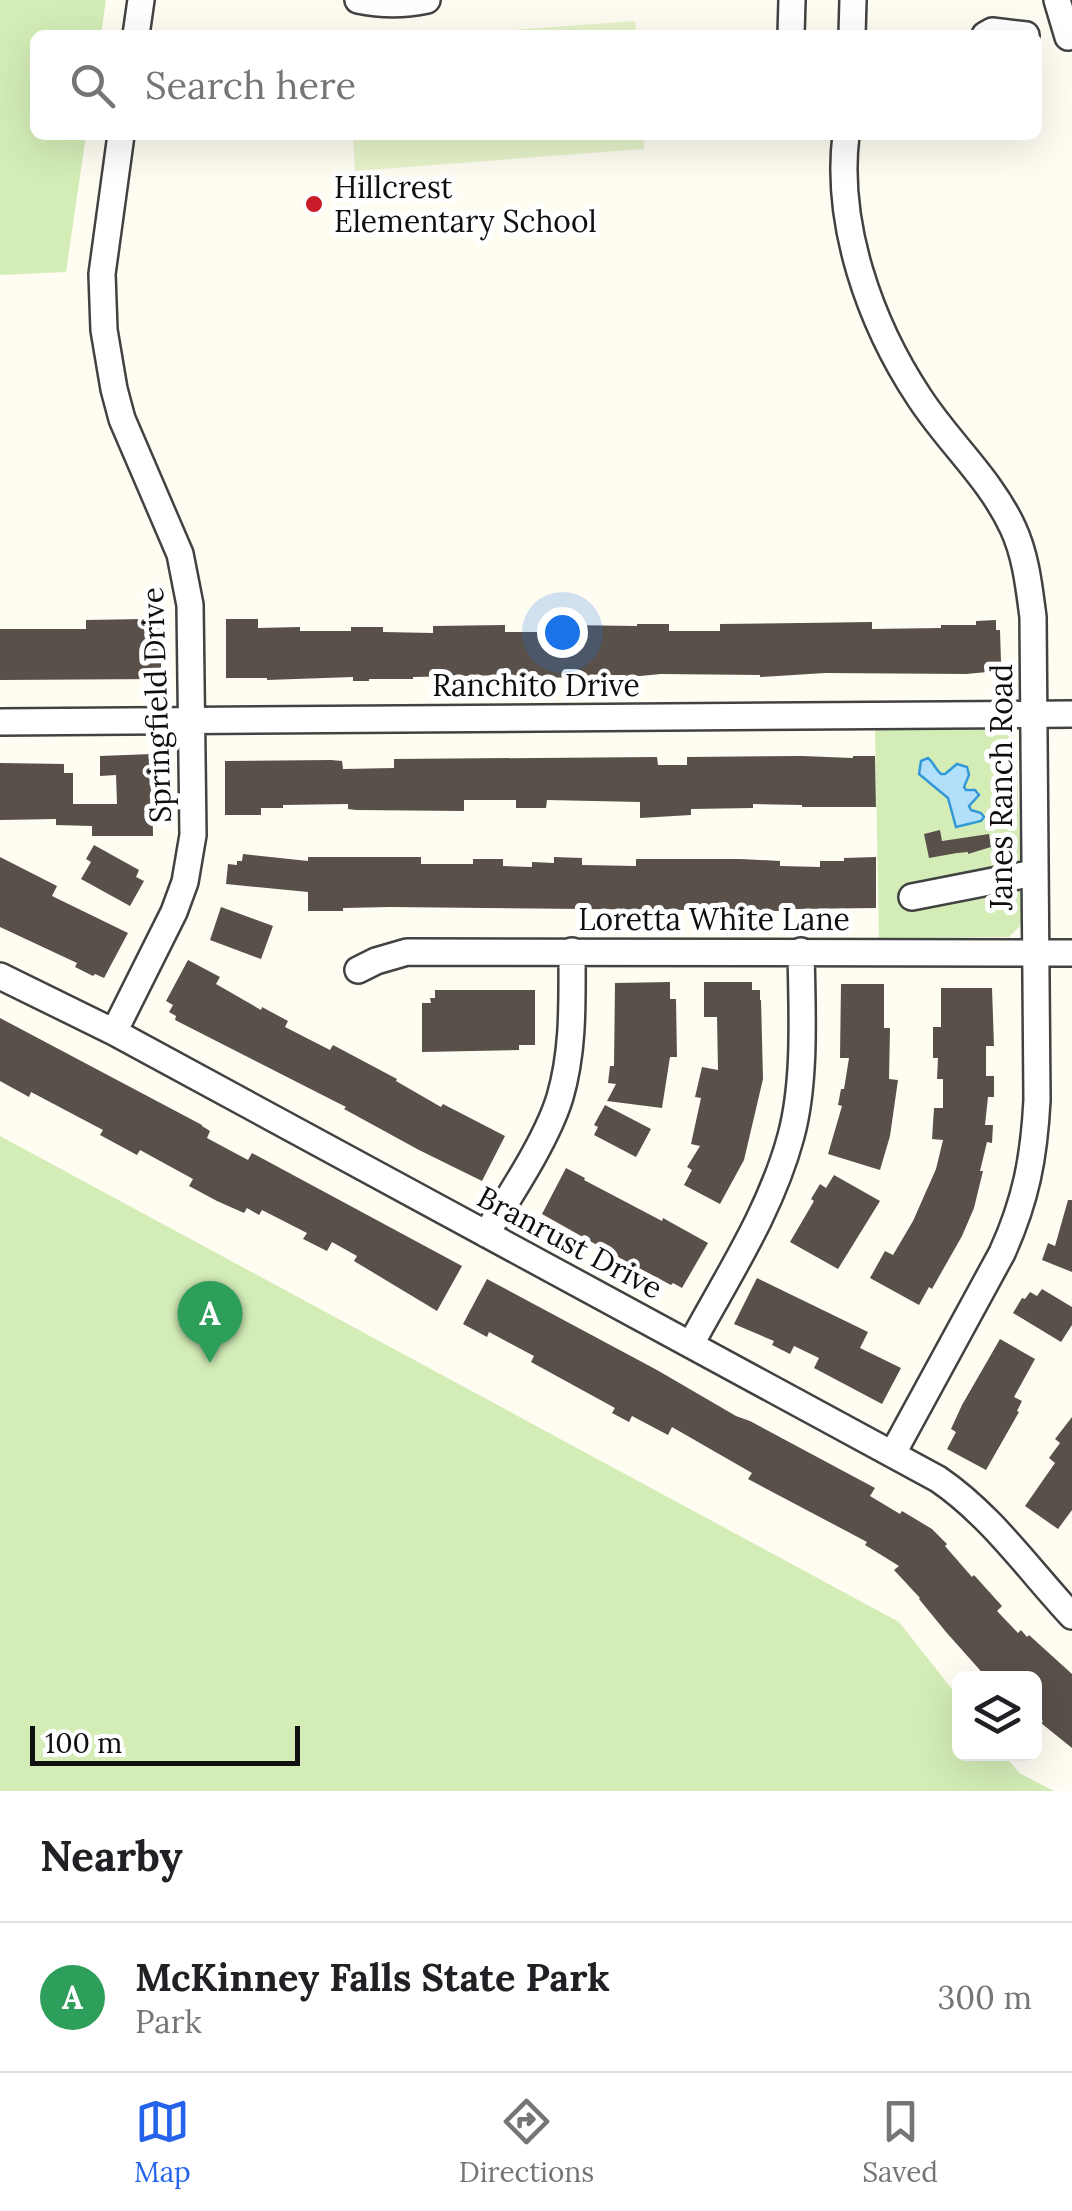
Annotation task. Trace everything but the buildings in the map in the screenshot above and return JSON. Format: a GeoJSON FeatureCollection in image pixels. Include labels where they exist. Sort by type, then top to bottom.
{"type":"FeatureCollection","features":[{"type":"Feature","properties":{"kind":"street"},"geometry":{"type":"LineString","coordinates":[[137,30],[142,0]]}},
{"type":"Feature","properties":{"kind":"street"},"geometry":{"type":"LineString","coordinates":[[358,0],[378,4],[428,0]]}},
{"type":"Feature","properties":{"kind":"street"},"geometry":{"type":"LineString","coordinates":[[790,30],[792,0]]}},
{"type":"Feature","properties":{"kind":"street"},"geometry":{"type":"LineString","coordinates":[[852,30],[854,0]]}},
{"type":"Feature","properties":{"kind":"street"},"geometry":{"type":"LineString","coordinates":[[1042,36],[1070,36],[1057,0]]}},
{"type":"Feature","properties":{"kind":"street","name":"Springfield Drive"},"geometry":{"type":"LineString","coordinates":[[114,1032],[174,912],[185,882],[193,835],[190,605],[186,578],[171,530],[122,419],[107,354],[102,274],[121,140]]}},
{"type":"Feature","properties":{"kind":"street","name":"Janes Ranch Road"},"geometry":{"type":"LineString","coordinates":[[846,140],[845,176],[852,232],[878,320],[896,360],[920,398],[989,487],[1014,530],[1023,556],[1033,617],[1036,1133],[1026,1192],[1002,1254],[893,1453]]}},
{"type":"Feature","properties":{"kind":"street","name":"Ranchito Drive"},"geometry":{"type":"LineString","coordinates":[[0,722],[1072,714]]}},
{"type":"Feature","properties":{"kind":"street"},"geometry":{"type":"LineString","coordinates":[[912,897],[1034,873]]}},
{"type":"Feature","properties":{"kind":"street"},"geometry":{"type":"LineString","coordinates":[[486,1234],[560,1099],[571,1040],[572,951]]}},
{"type":"Feature","properties":{"kind":"street","name":"Loretta White Lane"},"geometry":{"type":"LineString","coordinates":[[358,970],[407,952],[1072,954]]}},
{"type":"Feature","properties":{"kind":"street"},"geometry":{"type":"LineString","coordinates":[[691,1344],[770,1200],[792,1134],[802,1048],[801,952]]}},
{"type":"Feature","properties":{"kind":"street","name":"Branrust Drive"},"geometry":{"type":"LineString","coordinates":[[0,976],[114,1032],[893,1453],[958,1493],[1068,1601]]}},
{"type":"Feature","properties":{"kind":"green space"},"geometry":{"type":"Polygon","coordinates":[[[0,0],[106,0],[102,30],[30,30],[30,140],[85,140],[66,272],[0,275],[0,0]]]}},
{"type":"Feature","properties":{"kind":"green space"},"geometry":{"type":"Polygon","coordinates":[[[635,21],[636,30],[510,30],[635,21]]]}},
{"type":"Feature","properties":{"kind":"green space"},"geometry":{"type":"Polygon","coordinates":[[[353,140],[643,140],[644,149],[355,171],[353,140]]]}},
{"type":"Feature","properties":{"kind":"green space"},"geometry":{"type":"Polygon","coordinates":[[[1001,728],[1012,735],[1016,746],[1023,911],[1020,926],[1009,937],[879,938],[875,729],[1001,728]]]}},
{"type":"Feature","properties":{"kind":"green space"},"geometry":{"type":"Polygon","coordinates":[[[0,1136],[899,1622],[952,1689],[952,1761],[1010,1761],[1019,1773],[1054,1791],[0,1791],[0,1136]]]}},
{"type":"Feature","properties":{"kind":"water"},"geometry":{"type":"Polygon","coordinates":[[[928,758],[941,774],[957,764],[967,767],[969,775],[964,787],[979,795],[969,806],[981,813],[981,821],[956,827],[948,798],[919,774],[921,761],[928,758]]]}},
{"type":"Feature","properties":{"kind":"place","name":"Hillcrest Elementary School"},"geometry":{"type":"Point","coordinates":[314,204]}},
{"type":"Feature","properties":{"kind":"place","name":"McKinney Falls State Park"},"geometry":{"type":"Point","coordinates":[210,1363]}}]}
